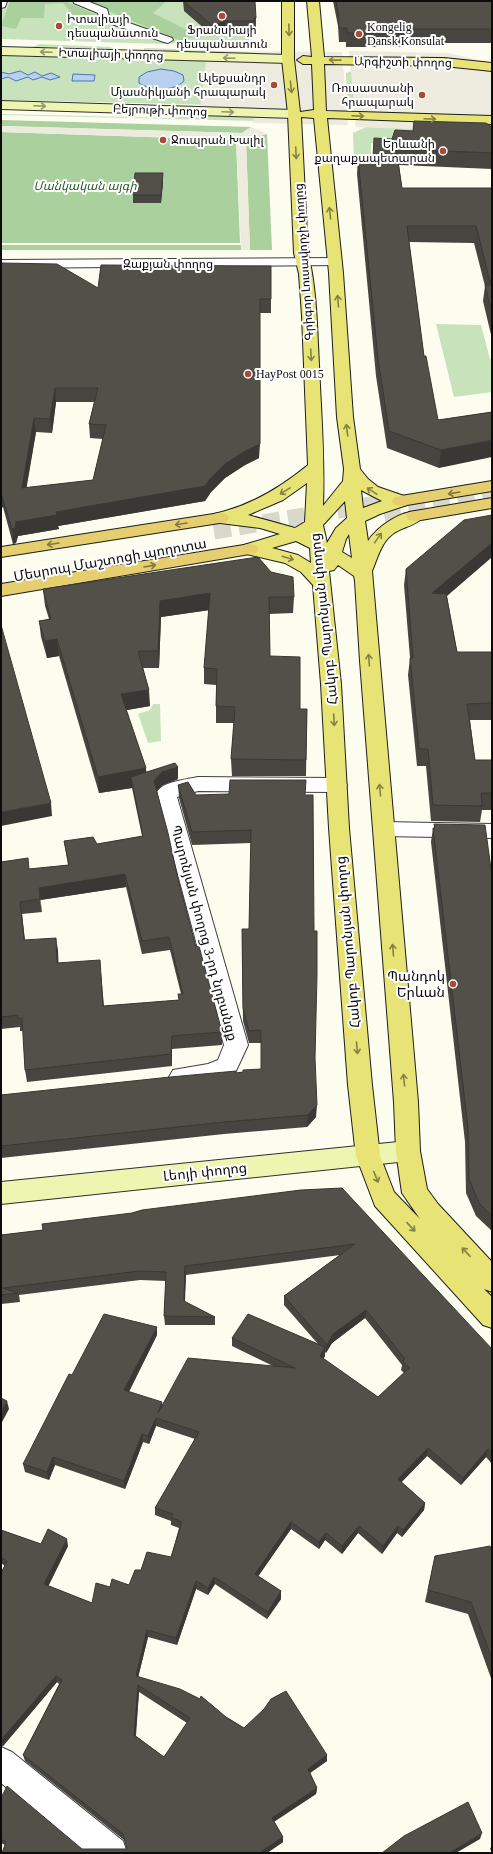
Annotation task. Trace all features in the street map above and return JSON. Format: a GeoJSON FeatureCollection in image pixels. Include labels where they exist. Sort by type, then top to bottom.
{"type":"FeatureCollection","features":[{"type":"Feature","properties":{"kind":"highway"},"geometry":{"type":"LineString","coordinates":[[401,501],[492,486]]}},
{"type":"Feature","properties":{"kind":"highway"},"geometry":{"type":"LineString","coordinates":[[415,516],[492,504]]}},
{"type":"Feature","properties":{"kind":"highway"},"geometry":{"type":"LineString","coordinates":[[1,552],[217,530]]}},
{"type":"Feature","properties":{"kind":"highway","name":"Մեսրոպ Մաշտոցի պողոտա"},"geometry":{"type":"LineString","coordinates":[[1,566],[217,530]]}},
{"type":"Feature","properties":{"kind":"highway","name":"Մեսրոպ Մաշտոցի պողոտա"},"geometry":{"type":"LineString","coordinates":[[1,580],[217,530]]}},
{"type":"Feature","properties":{"kind":"highway"},"geometry":{"type":"LineString","coordinates":[[1,590],[250,549]]}},
{"type":"Feature","properties":{"kind":"main road","name":"Գրիգոր Լուսավորչի փողոց"},"geometry":{"type":"LineString","coordinates":[[288,1],[288,60],[294,114],[301,253],[304,263],[309,316],[316,467],[314,523]]}},
{"type":"Feature","properties":{"kind":"main road"},"geometry":{"type":"LineString","coordinates":[[312,1],[318,60],[320,114],[335,262],[345,417],[362,574],[406,1102],[408,1151],[414,1193],[429,1212],[492,1280]]}},
{"type":"Feature","properties":{"kind":"main road","name":"Իտալիայի փողոց"},"geometry":{"type":"LineString","coordinates":[[1,51],[318,60]]}},
{"type":"Feature","properties":{"kind":"main road","name":"Արգիշտի փողոց"},"geometry":{"type":"LineString","coordinates":[[318,60],[444,62],[491,67]]}},
{"type":"Feature","properties":{"kind":"main road","name":"Բեյրութի փողոց"},"geometry":{"type":"LineString","coordinates":[[1,105],[320,114]]}},
{"type":"Feature","properties":{"kind":"main road"},"geometry":{"type":"LineString","coordinates":[[463,120],[492,112]]}},
{"type":"Feature","properties":{"kind":"main road"},"geometry":{"type":"LineString","coordinates":[[320,114],[492,120]]}},
{"type":"Feature","properties":{"kind":"main road"},"geometry":{"type":"LineString","coordinates":[[217,530],[290,488],[316,467],[327,490],[354,509],[393,517],[415,516]]}},
{"type":"Feature","properties":{"kind":"main road"},"geometry":{"type":"LineString","coordinates":[[351,475],[379,496],[401,501]]}},
{"type":"Feature","properties":{"kind":"main road"},"geometry":{"type":"LineString","coordinates":[[250,549],[297,533],[314,523],[354,509],[401,501]]}},
{"type":"Feature","properties":{"kind":"main road"},"geometry":{"type":"LineString","coordinates":[[322,584],[339,537],[354,509]]}},
{"type":"Feature","properties":{"kind":"main road"},"geometry":{"type":"LineString","coordinates":[[362,574],[372,547],[381,533],[395,524],[415,516]]}},
{"type":"Feature","properties":{"kind":"main road"},"geometry":{"type":"LineString","coordinates":[[217,530],[243,518],[268,523],[297,533],[318,544],[362,574]]}},
{"type":"Feature","properties":{"kind":"main road","name":"Հակոբ Պարոնյան փողոց"},"geometry":{"type":"LineString","coordinates":[[314,523],[318,544],[332,684],[339,828],[360,1085],[368,1156],[384,1198],[492,1316]]}},
{"type":"Feature","properties":{"kind":"main road"},"geometry":{"type":"LineString","coordinates":[[250,549],[298,561],[312,572],[322,584]]}},
{"type":"Feature","properties":{"kind":"main road","name":"Լեոյի փողոց"},"geometry":{"type":"LineString","coordinates":[[1,1193],[408,1151]]}},
{"type":"Feature","properties":{"kind":"street"},"geometry":{"type":"LineString","coordinates":[[1,5],[2,1]]}},
{"type":"Feature","properties":{"kind":"street"},"geometry":{"type":"LineString","coordinates":[[78,1],[103,11],[104,18],[168,40]]}},
{"type":"Feature","properties":{"kind":"street","name":"Զաքյան փողոց"},"geometry":{"type":"LineString","coordinates":[[1,264],[335,262]]}},
{"type":"Feature","properties":{"kind":"street","name":"Պարոնյան փողոց 3-րդ նրբանցք"},"geometry":{"type":"LineString","coordinates":[[164,1078],[211,1073],[227,1066],[236,1045],[166,793],[179,788],[198,784],[338,785]]}},
{"type":"Feature","properties":{"kind":"street"},"geometry":{"type":"LineString","coordinates":[[383,829],[492,831]]}},
{"type":"Feature","properties":{"kind":"street"},"geometry":{"type":"LineString","coordinates":[[3,1771],[111,1853]]}},
{"type":"Feature","properties":{"kind":"green space"},"geometry":{"type":"Polygon","coordinates":[[[1,1],[249,1],[249,44],[164,44],[1,39],[1,1]]]}},
{"type":"Feature","properties":{"kind":"green space"},"geometry":{"type":"Polygon","coordinates":[[[10,1],[65,1],[99,16],[73,15],[63,3],[45,4],[44,18],[21,18],[16,29],[1,26],[10,1]]]}},
{"type":"Feature","properties":{"kind":"green space"},"geometry":{"type":"Polygon","coordinates":[[[84,1],[167,1],[153,13],[197,35],[181,41],[84,1]]]}},
{"type":"Feature","properties":{"kind":"green space"},"geometry":{"type":"Polygon","coordinates":[[[39,44],[110,47],[116,49],[33,47],[39,44]]]}},
{"type":"Feature","properties":{"kind":"green space"},"geometry":{"type":"Polygon","coordinates":[[[144,48],[261,52],[261,54],[144,50],[144,48]]]}},
{"type":"Feature","properties":{"kind":"green space"},"geometry":{"type":"Polygon","coordinates":[[[1,55],[259,62],[256,106],[1,100],[1,55]]]}},
{"type":"Feature","properties":{"kind":"green space"},"geometry":{"type":"Polygon","coordinates":[[[352,71],[355,108],[347,106],[346,73],[352,71]]]}},
{"type":"Feature","properties":{"kind":"green space"},"geometry":{"type":"Polygon","coordinates":[[[1,114],[172,118],[200,115],[257,117],[256,121],[1,114]]]}},
{"type":"Feature","properties":{"kind":"green space"},"geometry":{"type":"Polygon","coordinates":[[[1,120],[251,127],[242,133],[1,126],[1,120]]]}},
{"type":"Feature","properties":{"kind":"green space"},"geometry":{"type":"Polygon","coordinates":[[[366,127],[483,130],[411,145],[371,143],[371,163],[354,163],[353,133],[366,127]]]}},
{"type":"Feature","properties":{"kind":"green space","name":"Մանկական այգի"},"geometry":{"type":"Polygon","coordinates":[[[1,132],[236,140],[240,243],[1,243],[1,132]]]}},
{"type":"Feature","properties":{"kind":"green space"},"geometry":{"type":"Polygon","coordinates":[[[267,134],[272,250],[250,250],[246,140],[267,134]]]}},
{"type":"Feature","properties":{"kind":"green space"},"geometry":{"type":"Polygon","coordinates":[[[1,245],[241,245],[241,250],[1,250],[1,245]]]}},
{"type":"Feature","properties":{"kind":"green space"},"geometry":{"type":"Polygon","coordinates":[[[436,324],[481,325],[490,359],[492,359],[492,392],[454,397],[436,324]]]}},
{"type":"Feature","properties":{"kind":"green space"},"geometry":{"type":"Polygon","coordinates":[[[153,704],[160,704],[161,741],[148,743],[138,714],[150,710],[153,704]]]}},
{"type":"Feature","properties":{"kind":"shaded area","name":"Ալեքսանդր Մյասնիկյանի հրապարակ"},"geometry":{"type":"Polygon","coordinates":[[[251,51],[342,52],[348,125],[253,123],[254,111],[200,109],[206,60],[247,61],[251,51]]]}},
{"type":"Feature","properties":{"kind":"shaded area","name":"Ռուսաստանի հրապարակ"},"geometry":{"type":"Polygon","coordinates":[[[349,51],[448,53],[492,63],[492,132],[356,127],[349,51]]]}},
{"type":"Feature","properties":{"kind":"shaded area"},"geometry":{"type":"Polygon","coordinates":[[[1,126],[242,133],[251,127],[267,134],[246,140],[250,250],[241,250],[236,140],[1,132],[1,126]]]}},
{"type":"Feature","properties":{"kind":"water"},"geometry":{"type":"Polygon","coordinates":[[[161,69],[174,71],[183,75],[184,81],[179,85],[168,89],[150,88],[139,83],[139,77],[147,72],[161,69]]]}},
{"type":"Feature","properties":{"kind":"water"},"geometry":{"type":"Polygon","coordinates":[[[20,71],[28,75],[35,72],[42,76],[51,73],[60,77],[50,80],[42,77],[33,80],[28,77],[16,81],[8,77],[1,79],[1,72],[9,74],[20,71]]]}},
{"type":"Feature","properties":{"kind":"water"},"geometry":{"type":"Polygon","coordinates":[[[73,74],[95,75],[94,81],[72,81],[73,74]]]}},
{"type":"Feature","properties":{"kind":"building","name":"Ֆրանսիայի դեսպանատուն"},"geometry":{"type":"Polygon","coordinates":[[[183,1],[255,1],[256,18],[254,18],[254,21],[225,21],[213,26],[183,1]]]}},
{"type":"Feature","properties":{"kind":"building"},"geometry":{"type":"Polygon","coordinates":[[[336,1],[492,1],[492,29],[404,29],[404,33],[347,33],[347,28],[339,28],[336,1]]]}},
{"type":"Feature","properties":{"kind":"building"},"geometry":{"type":"Polygon","coordinates":[[[414,121],[486,123],[492,127],[492,153],[396,149],[402,188],[492,188],[492,313],[485,285],[491,285],[476,226],[407,226],[424,356],[426,356],[438,420],[492,412],[492,440],[441,450],[389,431],[378,359],[358,158],[373,158],[374,138],[392,139],[395,130],[413,131],[414,121]]]}},
{"type":"Feature","properties":{"kind":"building"},"geometry":{"type":"Polygon","coordinates":[[[135,173],[163,173],[161,195],[133,195],[135,173]]]}},
{"type":"Feature","properties":{"kind":"building"},"geometry":{"type":"Polygon","coordinates":[[[1,263],[57,264],[98,288],[101,265],[271,266],[271,299],[260,299],[260,444],[245,451],[225,464],[205,486],[56,512],[57,515],[16,522],[15,529],[12,529],[1,493],[1,263]],[[55,388],[50,419],[34,418],[22,488],[93,480],[106,425],[89,424],[98,388],[55,388]]]}},
{"type":"Feature","properties":{"kind":"building"},"geometry":{"type":"Polygon","coordinates":[[[492,515],[492,543],[432,593],[446,594],[457,652],[492,652],[492,703],[467,704],[475,760],[492,760],[492,793],[481,793],[482,806],[433,805],[428,749],[419,749],[410,658],[413,658],[406,569],[464,520],[492,515]]]}},
{"type":"Feature","properties":{"kind":"building"},"geometry":{"type":"Polygon","coordinates":[[[258,557],[271,572],[293,577],[294,597],[269,597],[270,656],[300,657],[300,709],[307,709],[306,760],[231,759],[235,707],[216,706],[217,669],[204,668],[210,593],[160,601],[158,651],[138,651],[149,690],[121,694],[146,768],[98,777],[57,639],[45,641],[39,621],[51,619],[43,589],[258,557]]]}},
{"type":"Feature","properties":{"kind":"building"},"geometry":{"type":"Polygon","coordinates":[[[1,625],[51,803],[1,812],[1,625]]]}},
{"type":"Feature","properties":{"kind":"building"},"geometry":{"type":"Polygon","coordinates":[[[175,763],[178,767],[162,772],[154,781],[196,947],[199,946],[222,1032],[172,1036],[171,1054],[25,1070],[22,1018],[18,1019],[18,1015],[1,1017],[1,862],[28,858],[29,869],[69,865],[64,841],[93,837],[97,844],[143,836],[131,777],[175,763]],[[125,874],[39,888],[40,899],[20,902],[24,940],[56,938],[57,963],[100,960],[103,1006],[179,1000],[178,994],[183,994],[169,937],[142,941],[125,874]]]}},
{"type":"Feature","properties":{"kind":"building"},"geometry":{"type":"Polygon","coordinates":[[[230,780],[306,780],[305,795],[313,795],[314,931],[317,931],[315,1058],[317,1105],[308,1115],[224,1122],[1,1146],[1,1095],[170,1077],[236,1071],[236,1073],[243,1072],[243,1070],[261,1069],[261,1030],[249,1031],[243,1008],[242,929],[249,929],[251,830],[192,832],[178,785],[188,782],[196,795],[229,794],[230,780]]]}},
{"type":"Feature","properties":{"kind":"building"},"geometry":{"type":"Polygon","coordinates":[[[434,824],[485,825],[492,876],[492,1216],[479,1203],[469,1179],[468,1128],[433,828],[435,828],[434,824]]]}},
{"type":"Feature","properties":{"kind":"building"},"geometry":{"type":"Polygon","coordinates":[[[342,1188],[492,1349],[492,1453],[488,1449],[463,1478],[428,1448],[398,1479],[425,1503],[403,1530],[398,1526],[383,1546],[359,1526],[342,1546],[326,1533],[319,1542],[291,1522],[255,1574],[281,1591],[268,1612],[214,1577],[208,1588],[196,1581],[176,1638],[147,1630],[136,1676],[180,1689],[200,1699],[201,1696],[226,1717],[244,1728],[264,1709],[271,1699],[286,1691],[327,1755],[308,1769],[317,1788],[272,1818],[283,1837],[259,1853],[2,1853],[6,1842],[1,1839],[1,1798],[7,1786],[82,1849],[127,1849],[123,1834],[23,1755],[62,1680],[56,1676],[1,1740],[1,1573],[7,1561],[1,1557],[1,1530],[41,1544],[48,1529],[67,1539],[44,1584],[92,1603],[96,1583],[110,1587],[112,1579],[129,1585],[135,1570],[141,1570],[147,1552],[171,1557],[182,1522],[171,1517],[173,1514],[155,1508],[199,1432],[156,1418],[148,1436],[142,1434],[124,1481],[53,1457],[47,1472],[23,1464],[69,1374],[72,1375],[104,1314],[157,1327],[124,1390],[162,1402],[158,1413],[188,1358],[295,1368],[232,1338],[248,1314],[325,1347],[320,1356],[378,1397],[409,1368],[403,1361],[405,1359],[366,1310],[333,1334],[327,1345],[284,1296],[355,1244],[185,1266],[184,1301],[215,1317],[164,1316],[166,1272],[139,1271],[3,1288],[18,1293],[1,1295],[1,1235],[43,1230],[42,1224],[301,1190],[342,1188]],[[138,1685],[134,1735],[164,1757],[190,1718],[138,1685]]]}},
{"type":"Feature","properties":{"kind":"building"},"geometry":{"type":"Polygon","coordinates":[[[1,1398],[7,1401],[1,1412],[1,1398]]]}},
{"type":"Feature","properties":{"kind":"building"},"geometry":{"type":"Polygon","coordinates":[[[490,1546],[492,1552],[492,1659],[471,1602],[428,1590],[435,1556],[490,1546]]]}},
{"type":"Feature","properties":{"kind":"building"},"geometry":{"type":"Polygon","coordinates":[[[468,1802],[482,1833],[449,1853],[382,1853],[404,1836],[468,1802]]]}},
{"type":"Feature","properties":{"kind":"tunnel"},"geometry":{"type":"LineString","coordinates":[[384,514],[492,496]]}},
{"type":"Feature","properties":{"kind":"tunnel"},"geometry":{"type":"LineString","coordinates":[[214,531],[400,500]]}},
{"type":"Feature","properties":{"kind":"place","name":"Ֆրանսիայի դեսպանատուն"},"geometry":{"type":"Point","coordinates":[222,16]}},
{"type":"Feature","properties":{"kind":"place","name":"Իտալիայի դեսպանատուն"},"geometry":{"type":"Point","coordinates":[59,26]}},
{"type":"Feature","properties":{"kind":"place","name":"Kongelig Dansk Konsulat"},"geometry":{"type":"Point","coordinates":[359,34]}},
{"type":"Feature","properties":{"kind":"place","name":"Ալեքսանդր Մյասնիկյանի հրապարակ"},"geometry":{"type":"Point","coordinates":[274,85]}},
{"type":"Feature","properties":{"kind":"place","name":"Ռուսաստանի հրապարակ"},"geometry":{"type":"Point","coordinates":[422,95]}},
{"type":"Feature","properties":{"kind":"place","name":"Ջուպրան Խալիլ"},"geometry":{"type":"Point","coordinates":[163,140]}},
{"type":"Feature","properties":{"kind":"place","name":"Երևւանի քաղաքապետարան"},"geometry":{"type":"Point","coordinates":[443,151]}},
{"type":"Feature","properties":{"kind":"place","name":"HayPost 0015"},"geometry":{"type":"Point","coordinates":[248,374]}},
{"type":"Feature","properties":{"kind":"place","name":"Պանդոկ Երևան"},"geometry":{"type":"Point","coordinates":[453,984]}}]}
